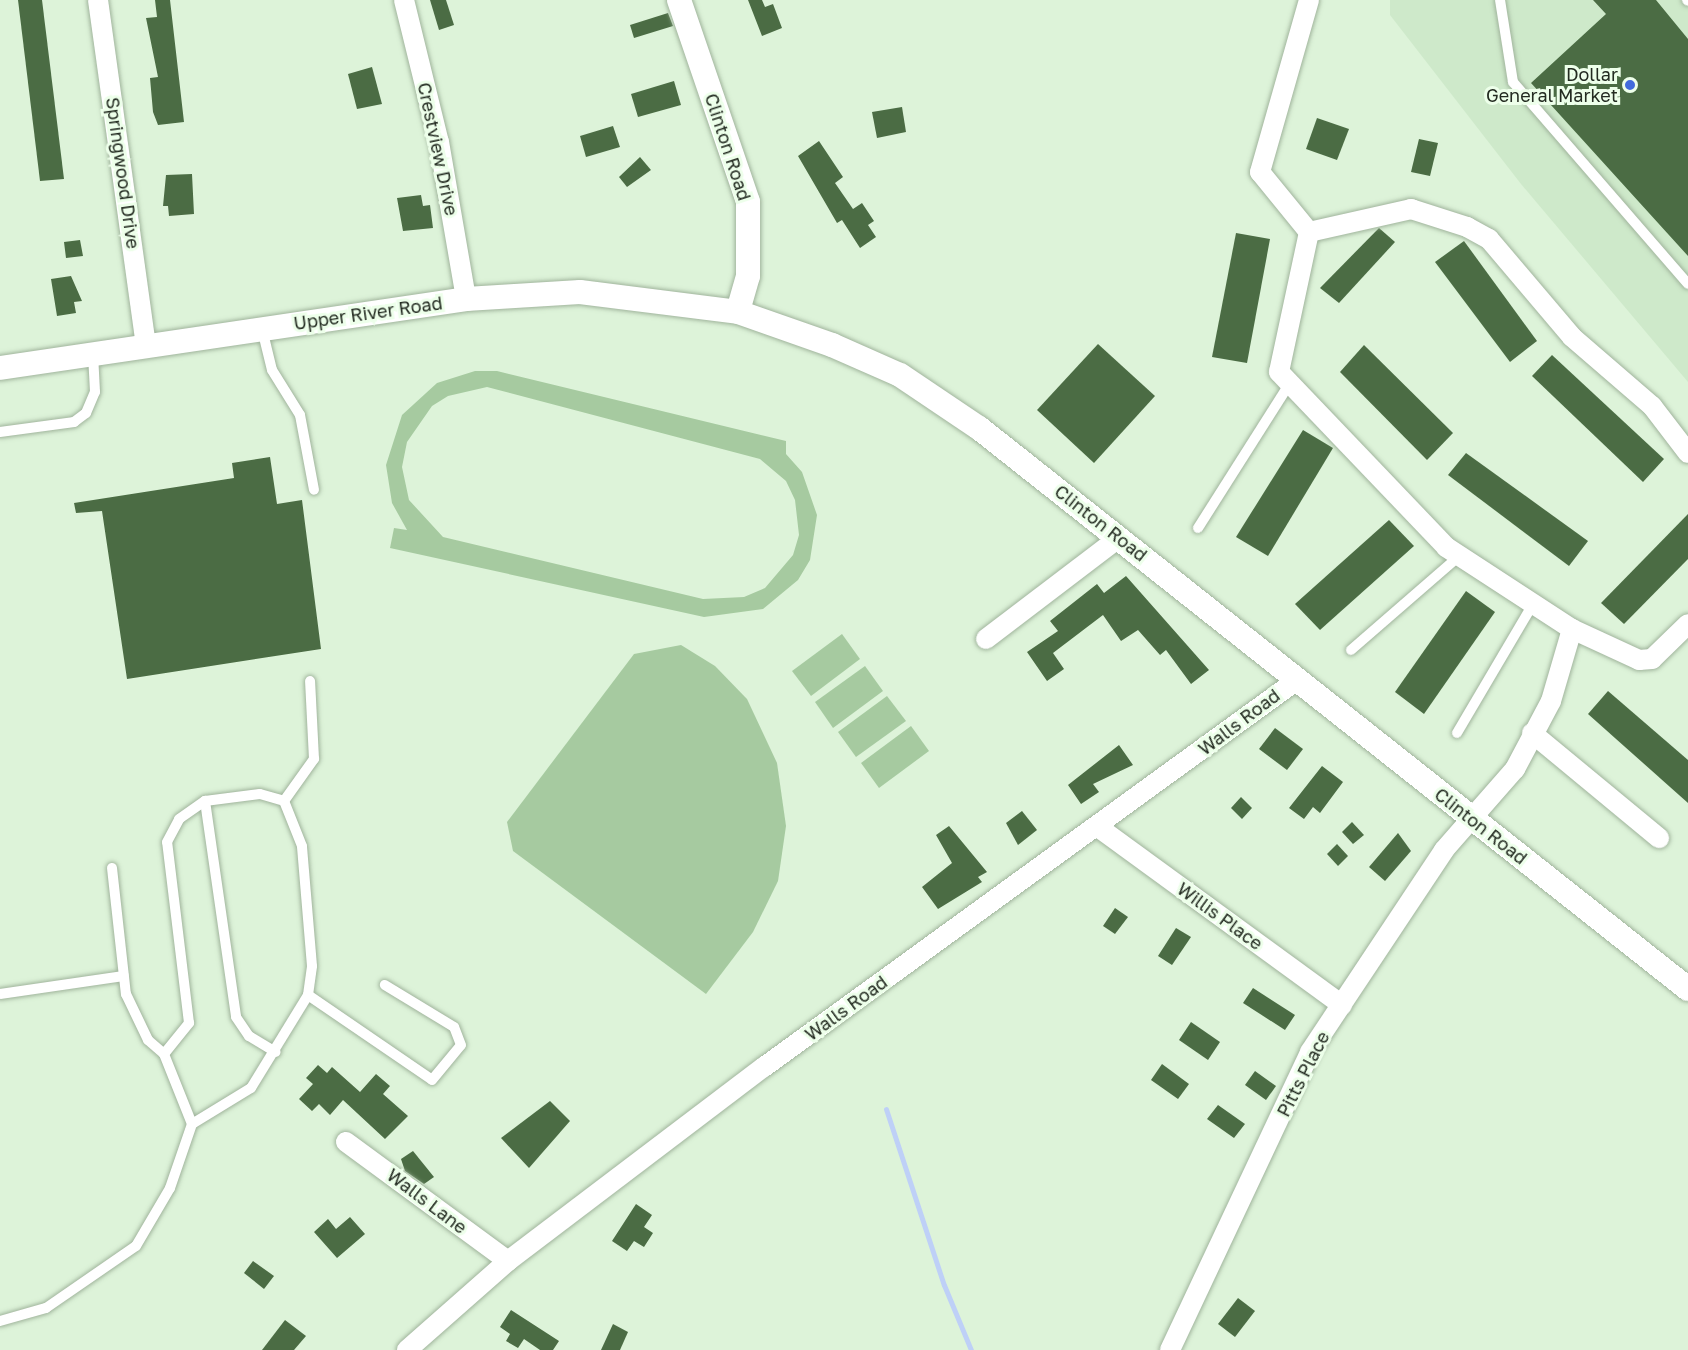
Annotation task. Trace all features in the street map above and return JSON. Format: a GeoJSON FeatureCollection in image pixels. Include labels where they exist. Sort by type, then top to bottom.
{"type":"FeatureCollection","features":[{"type":"Feature","properties":{"kind":"street","name":"Springwood Drive"},"geometry":{"type":"LineString","coordinates":[[98,0],[146,346]]}},
{"type":"Feature","properties":{"kind":"street","name":"Crestview Drive"},"geometry":{"type":"LineString","coordinates":[[404,0],[439,142],[466,299]]}},
{"type":"Feature","properties":{"kind":"street","name":"Clinton Road"},"geometry":{"type":"LineString","coordinates":[[679,0],[748,202],[748,276],[738,312],[900,375],[979,428],[1120,537],[1688,989]]}},
{"type":"Feature","properties":{"kind":"street"},"geometry":{"type":"LineString","coordinates":[[1309,0],[1260,172],[1309,232]]}},
{"type":"Feature","properties":{"kind":"street"},"geometry":{"type":"LineString","coordinates":[[1309,232],[1411,209],[1467,227],[1489,239],[1572,337],[1652,406],[1688,453]]}},
{"type":"Feature","properties":{"kind":"street"},"geometry":{"type":"LineString","coordinates":[[1309,232],[1279,372],[1460,556],[1572,629],[1639,660],[1652,659],[1688,624]]}},
{"type":"Feature","properties":{"kind":"street","name":"Upper River Road"},"geometry":{"type":"LineString","coordinates":[[0,368],[466,299],[589,292],[738,312]]}},
{"type":"Feature","properties":{"kind":"street"},"geometry":{"type":"LineString","coordinates":[[986,639],[1120,537]]}},
{"type":"Feature","properties":{"kind":"street","name":"Pitts Place"},"geometry":{"type":"LineString","coordinates":[[1170,1350],[1310,1052],[1469,817],[1515,769],[1532,733],[1551,701],[1572,629]]}},
{"type":"Feature","properties":{"kind":"street","name":"Walls Road"},"geometry":{"type":"LineString","coordinates":[[407,1350],[508,1261],[1297,680]]}},
{"type":"Feature","properties":{"kind":"street"},"geometry":{"type":"LineString","coordinates":[[1532,733],[1659,837]]}},
{"type":"Feature","properties":{"kind":"street","name":"Willis Place"},"geometry":{"type":"LineString","coordinates":[[1098,827],[1342,1005]]}},
{"type":"Feature","properties":{"kind":"street","name":"Walls Lane"},"geometry":{"type":"LineString","coordinates":[[346,1142],[508,1261]]}},
{"type":"Feature","properties":{"kind":"lane"},"geometry":{"type":"LineString","coordinates":[[1500,0],[1513,82],[1688,284]]}},
{"type":"Feature","properties":{"kind":"lane"},"geometry":{"type":"LineString","coordinates":[[262,329],[272,370],[300,414],[314,490]]}},
{"type":"Feature","properties":{"kind":"lane"},"geometry":{"type":"LineString","coordinates":[[0,432],[74,422],[86,413],[95,393],[93,354]]}},
{"type":"Feature","properties":{"kind":"lane"},"geometry":{"type":"LineString","coordinates":[[1198,528],[1290,383]]}},
{"type":"Feature","properties":{"kind":"lane"},"geometry":{"type":"LineString","coordinates":[[1351,650],[1460,556]]}},
{"type":"Feature","properties":{"kind":"lane"},"geometry":{"type":"LineString","coordinates":[[1457,733],[1533,604]]}},
{"type":"Feature","properties":{"kind":"lane"},"geometry":{"type":"LineString","coordinates":[[284,801],[314,759],[310,681]]}},
{"type":"Feature","properties":{"kind":"lane"},"geometry":{"type":"LineString","coordinates":[[164,1054],[189,1023],[167,842],[179,819],[205,801],[260,795],[284,801]]}},
{"type":"Feature","properties":{"kind":"lane"},"geometry":{"type":"LineString","coordinates":[[205,801],[236,1017],[249,1036],[276,1052]]}},
{"type":"Feature","properties":{"kind":"lane"},"geometry":{"type":"LineString","coordinates":[[0,1321],[46,1308],[136,1246],[170,1188],[192,1124],[251,1088],[276,1052],[308,995],[312,966],[302,846],[284,801]]}},
{"type":"Feature","properties":{"kind":"lane"},"geometry":{"type":"LineString","coordinates":[[112,868],[126,994],[148,1040],[164,1054],[192,1124]]}},
{"type":"Feature","properties":{"kind":"lane"},"geometry":{"type":"LineString","coordinates":[[0,994],[124,976]]}},
{"type":"Feature","properties":{"kind":"lane"},"geometry":{"type":"LineString","coordinates":[[308,995],[432,1080],[461,1045],[454,1027],[385,985]]}},
{"type":"Feature","properties":{"kind":"shaded area"},"geometry":{"type":"Polygon","coordinates":[[[1390,0],[1688,0],[1688,382],[1521,184],[1390,15],[1390,0]]]}},
{"type":"Feature","properties":{"kind":"shaded area"},"geometry":{"type":"Polygon","coordinates":[[[475,371],[497,371],[786,441],[786,454],[802,472],[817,515],[810,560],[798,580],[763,609],[704,617],[390,548],[394,528],[407,530],[392,503],[386,465],[402,415],[437,383],[475,371]],[[487,387],[448,396],[432,406],[407,442],[402,467],[409,500],[443,537],[703,599],[744,597],[765,588],[793,555],[799,535],[795,500],[786,481],[760,459],[487,387]]]}},
{"type":"Feature","properties":{"kind":"shaded area"},"geometry":{"type":"Polygon","coordinates":[[[842,634],[860,659],[811,696],[792,671],[842,634]]]}},
{"type":"Feature","properties":{"kind":"shaded area"},"geometry":{"type":"Polygon","coordinates":[[[681,645],[715,666],[747,699],[777,763],[786,826],[778,881],[753,932],[706,994],[513,851],[507,822],[634,654],[681,645]]]}},
{"type":"Feature","properties":{"kind":"shaded area"},"geometry":{"type":"Polygon","coordinates":[[[865,666],[883,691],[833,728],[815,702],[865,666]]]}},
{"type":"Feature","properties":{"kind":"shaded area"},"geometry":{"type":"Polygon","coordinates":[[[887,696],[906,721],[856,757],[838,732],[887,696]]]}},
{"type":"Feature","properties":{"kind":"shaded area"},"geometry":{"type":"Polygon","coordinates":[[[911,726],[929,751],[879,788],[861,763],[911,726]]]}},
{"type":"Feature","properties":{"kind":"building"},"geometry":{"type":"Polygon","coordinates":[[[18,0],[42,0],[64,179],[40,181],[18,0]]]}},
{"type":"Feature","properties":{"kind":"building"},"geometry":{"type":"Polygon","coordinates":[[[155,0],[170,0],[184,122],[158,125],[153,112],[150,78],[158,77],[146,18],[157,17],[155,0]]]}},
{"type":"Feature","properties":{"kind":"building"},"geometry":{"type":"Polygon","coordinates":[[[430,0],[446,0],[454,25],[439,30],[430,0]]]}},
{"type":"Feature","properties":{"kind":"building"},"geometry":{"type":"Polygon","coordinates":[[[748,0],[762,0],[765,7],[773,4],[782,28],[762,36],[748,0]]]}},
{"type":"Feature","properties":{"kind":"building"},"geometry":{"type":"Polygon","coordinates":[[[1593,0],[1656,0],[1688,39],[1688,256],[1531,83],[1606,14],[1593,0]]]}},
{"type":"Feature","properties":{"kind":"building"},"geometry":{"type":"Polygon","coordinates":[[[668,13],[673,26],[634,38],[630,25],[668,13]]]}},
{"type":"Feature","properties":{"kind":"building"},"geometry":{"type":"Polygon","coordinates":[[[372,67],[382,104],[357,109],[348,74],[372,67]]]}},
{"type":"Feature","properties":{"kind":"building"},"geometry":{"type":"Polygon","coordinates":[[[674,81],[681,105],[638,117],[631,94],[674,81]]]}},
{"type":"Feature","properties":{"kind":"building"},"geometry":{"type":"Polygon","coordinates":[[[902,107],[906,132],[877,138],[872,112],[902,107]]]}},
{"type":"Feature","properties":{"kind":"building"},"geometry":{"type":"Polygon","coordinates":[[[1317,118],[1349,129],[1337,160],[1306,149],[1317,118]]]}},
{"type":"Feature","properties":{"kind":"building"},"geometry":{"type":"Polygon","coordinates":[[[613,126],[620,147],[586,157],[580,136],[613,126]]]}},
{"type":"Feature","properties":{"kind":"building"},"geometry":{"type":"Polygon","coordinates":[[[1419,139],[1438,143],[1430,176],[1411,172],[1419,139]]]}},
{"type":"Feature","properties":{"kind":"building"},"geometry":{"type":"Polygon","coordinates":[[[819,141],[843,177],[835,183],[853,209],[862,203],[874,221],[868,225],[876,237],[860,248],[842,220],[837,223],[798,156],[819,141]]]}},
{"type":"Feature","properties":{"kind":"building"},"geometry":{"type":"Polygon","coordinates":[[[640,157],[651,170],[627,187],[619,177],[640,157]]]}},
{"type":"Feature","properties":{"kind":"building"},"geometry":{"type":"Polygon","coordinates":[[[192,174],[194,214],[169,216],[168,206],[163,206],[166,175],[192,174]]]}},
{"type":"Feature","properties":{"kind":"building"},"geometry":{"type":"Polygon","coordinates":[[[421,195],[423,206],[430,205],[433,228],[403,231],[397,198],[421,195]]]}},
{"type":"Feature","properties":{"kind":"building"},"geometry":{"type":"Polygon","coordinates":[[[1379,228],[1395,242],[1339,303],[1320,288],[1379,228]]]}},
{"type":"Feature","properties":{"kind":"building"},"geometry":{"type":"Polygon","coordinates":[[[1236,233],[1270,239],[1247,363],[1212,357],[1236,233]]]}},
{"type":"Feature","properties":{"kind":"building"},"geometry":{"type":"Polygon","coordinates":[[[80,240],[83,256],[66,258],[64,242],[80,240]]]}},
{"type":"Feature","properties":{"kind":"building"},"geometry":{"type":"Polygon","coordinates":[[[1464,241],[1537,341],[1510,362],[1435,262],[1464,241]]]}},
{"type":"Feature","properties":{"kind":"building"},"geometry":{"type":"Polygon","coordinates":[[[71,276],[82,301],[74,302],[76,313],[57,316],[51,279],[71,276]]]}},
{"type":"Feature","properties":{"kind":"building"},"geometry":{"type":"Polygon","coordinates":[[[1098,344],[1155,396],[1094,463],[1037,410],[1098,344]]]}},
{"type":"Feature","properties":{"kind":"building"},"geometry":{"type":"Polygon","coordinates":[[[1364,345],[1453,433],[1427,460],[1340,372],[1364,345]]]}},
{"type":"Feature","properties":{"kind":"building"},"geometry":{"type":"Polygon","coordinates":[[[1552,355],[1664,459],[1643,482],[1532,376],[1552,355]]]}},
{"type":"Feature","properties":{"kind":"building"},"geometry":{"type":"Polygon","coordinates":[[[1303,430],[1333,448],[1268,556],[1236,537],[1303,430]]]}},
{"type":"Feature","properties":{"kind":"building"},"geometry":{"type":"Polygon","coordinates":[[[1466,453],[1588,541],[1569,566],[1448,475],[1466,453]]]}},
{"type":"Feature","properties":{"kind":"building"},"geometry":{"type":"Polygon","coordinates":[[[270,457],[277,504],[302,500],[321,649],[127,679],[102,511],[76,513],[74,503],[234,478],[232,463],[270,457]]]}},
{"type":"Feature","properties":{"kind":"building"},"geometry":{"type":"Polygon","coordinates":[[[1688,514],[1688,559],[1624,624],[1601,603],[1688,514]]]}},
{"type":"Feature","properties":{"kind":"building"},"geometry":{"type":"Polygon","coordinates":[[[1389,520],[1414,546],[1320,630],[1295,604],[1389,520]]]}},
{"type":"Feature","properties":{"kind":"building"},"geometry":{"type":"Polygon","coordinates":[[[1126,576],[1209,670],[1191,684],[1166,650],[1160,655],[1138,630],[1121,641],[1103,615],[1053,653],[1064,669],[1047,681],[1027,652],[1058,631],[1050,621],[1097,584],[1104,593],[1126,576]]]}},
{"type":"Feature","properties":{"kind":"building"},"geometry":{"type":"Polygon","coordinates":[[[1466,591],[1495,612],[1424,714],[1395,692],[1466,591]]]}},
{"type":"Feature","properties":{"kind":"building"},"geometry":{"type":"Polygon","coordinates":[[[1608,691],[1688,760],[1688,803],[1588,714],[1608,691]]]}},
{"type":"Feature","properties":{"kind":"building"},"geometry":{"type":"Polygon","coordinates":[[[1275,728],[1303,749],[1287,770],[1259,749],[1275,728]]]}},
{"type":"Feature","properties":{"kind":"building"},"geometry":{"type":"Polygon","coordinates":[[[1119,745],[1133,765],[1093,784],[1099,792],[1081,804],[1068,785],[1119,745]]]}},
{"type":"Feature","properties":{"kind":"building"},"geometry":{"type":"Polygon","coordinates":[[[1322,766],[1343,782],[1320,813],[1313,807],[1304,819],[1289,808],[1322,766]]]}},
{"type":"Feature","properties":{"kind":"building"},"geometry":{"type":"Polygon","coordinates":[[[1241,797],[1252,808],[1242,819],[1231,808],[1241,797]]]}},
{"type":"Feature","properties":{"kind":"building"},"geometry":{"type":"Polygon","coordinates":[[[1022,811],[1037,830],[1018,845],[1006,823],[1022,811]]]}},
{"type":"Feature","properties":{"kind":"building"},"geometry":{"type":"Polygon","coordinates":[[[1352,822],[1364,835],[1353,844],[1342,832],[1352,822]]]}},
{"type":"Feature","properties":{"kind":"building"},"geometry":{"type":"Polygon","coordinates":[[[949,826],[987,872],[978,877],[982,882],[938,909],[922,887],[952,863],[936,835],[949,826]]]}},
{"type":"Feature","properties":{"kind":"building"},"geometry":{"type":"Polygon","coordinates":[[[1398,833],[1411,851],[1385,881],[1369,867],[1398,833]]]}},
{"type":"Feature","properties":{"kind":"building"},"geometry":{"type":"Polygon","coordinates":[[[1337,844],[1348,856],[1338,866],[1327,854],[1337,844]]]}},
{"type":"Feature","properties":{"kind":"building"},"geometry":{"type":"Polygon","coordinates":[[[1115,908],[1128,917],[1115,934],[1103,926],[1115,908]]]}},
{"type":"Feature","properties":{"kind":"building"},"geometry":{"type":"Polygon","coordinates":[[[1176,928],[1191,937],[1172,965],[1158,956],[1176,928]]]}},
{"type":"Feature","properties":{"kind":"building"},"geometry":{"type":"Polygon","coordinates":[[[1253,988],[1295,1015],[1285,1030],[1243,1003],[1253,988]]]}},
{"type":"Feature","properties":{"kind":"building"},"geometry":{"type":"Polygon","coordinates":[[[1191,1022],[1220,1042],[1208,1060],[1179,1040],[1191,1022]]]}},
{"type":"Feature","properties":{"kind":"building"},"geometry":{"type":"Polygon","coordinates":[[[1162,1064],[1189,1084],[1178,1099],[1151,1080],[1162,1064]]]}},
{"type":"Feature","properties":{"kind":"building"},"geometry":{"type":"Polygon","coordinates":[[[318,1065],[327,1073],[332,1067],[360,1092],[376,1074],[390,1086],[383,1094],[408,1116],[385,1139],[343,1100],[330,1115],[319,1104],[312,1111],[299,1099],[313,1084],[306,1078],[318,1065]]]}},
{"type":"Feature","properties":{"kind":"building"},"geometry":{"type":"Polygon","coordinates":[[[1255,1071],[1276,1086],[1266,1100],[1245,1085],[1255,1071]]]}},
{"type":"Feature","properties":{"kind":"building"},"geometry":{"type":"Polygon","coordinates":[[[550,1101],[570,1121],[529,1168],[501,1138],[550,1101]]]}},
{"type":"Feature","properties":{"kind":"building"},"geometry":{"type":"Polygon","coordinates":[[[1218,1105],[1245,1124],[1234,1138],[1207,1119],[1218,1105]]]}},
{"type":"Feature","properties":{"kind":"building"},"geometry":{"type":"Polygon","coordinates":[[[413,1151],[434,1177],[424,1184],[405,1171],[401,1159],[413,1151]]]}},
{"type":"Feature","properties":{"kind":"building"},"geometry":{"type":"Polygon","coordinates":[[[636,1204],[652,1215],[644,1227],[653,1233],[644,1247],[634,1241],[627,1251],[612,1241],[636,1204]]]}},
{"type":"Feature","properties":{"kind":"building"},"geometry":{"type":"Polygon","coordinates":[[[350,1217],[365,1234],[337,1258],[314,1232],[328,1219],[336,1229],[350,1217]]]}},
{"type":"Feature","properties":{"kind":"building"},"geometry":{"type":"Polygon","coordinates":[[[253,1261],[274,1276],[264,1289],[244,1273],[253,1261]]]}},
{"type":"Feature","properties":{"kind":"building"},"geometry":{"type":"Polygon","coordinates":[[[1238,1298],[1255,1311],[1235,1337],[1218,1324],[1238,1298]]]}},
{"type":"Feature","properties":{"kind":"building"},"geometry":{"type":"Polygon","coordinates":[[[511,1310],[559,1341],[553,1350],[540,1350],[524,1339],[518,1348],[506,1341],[510,1334],[500,1327],[511,1310]]]}},
{"type":"Feature","properties":{"kind":"building"},"geometry":{"type":"Polygon","coordinates":[[[285,1320],[306,1336],[294,1350],[262,1350],[285,1320]]]}},
{"type":"Feature","properties":{"kind":"building"},"geometry":{"type":"Polygon","coordinates":[[[613,1324],[628,1332],[620,1350],[601,1350],[613,1324]]]}},
{"type":"Feature","properties":{"kind":"waterway"},"geometry":{"type":"LineString","coordinates":[[886,1109],[944,1285],[971,1350]]}},
{"type":"Feature","properties":{"kind":"place","name":"Dollar General Market"},"geometry":{"type":"Point","coordinates":[1630,85]}}]}
